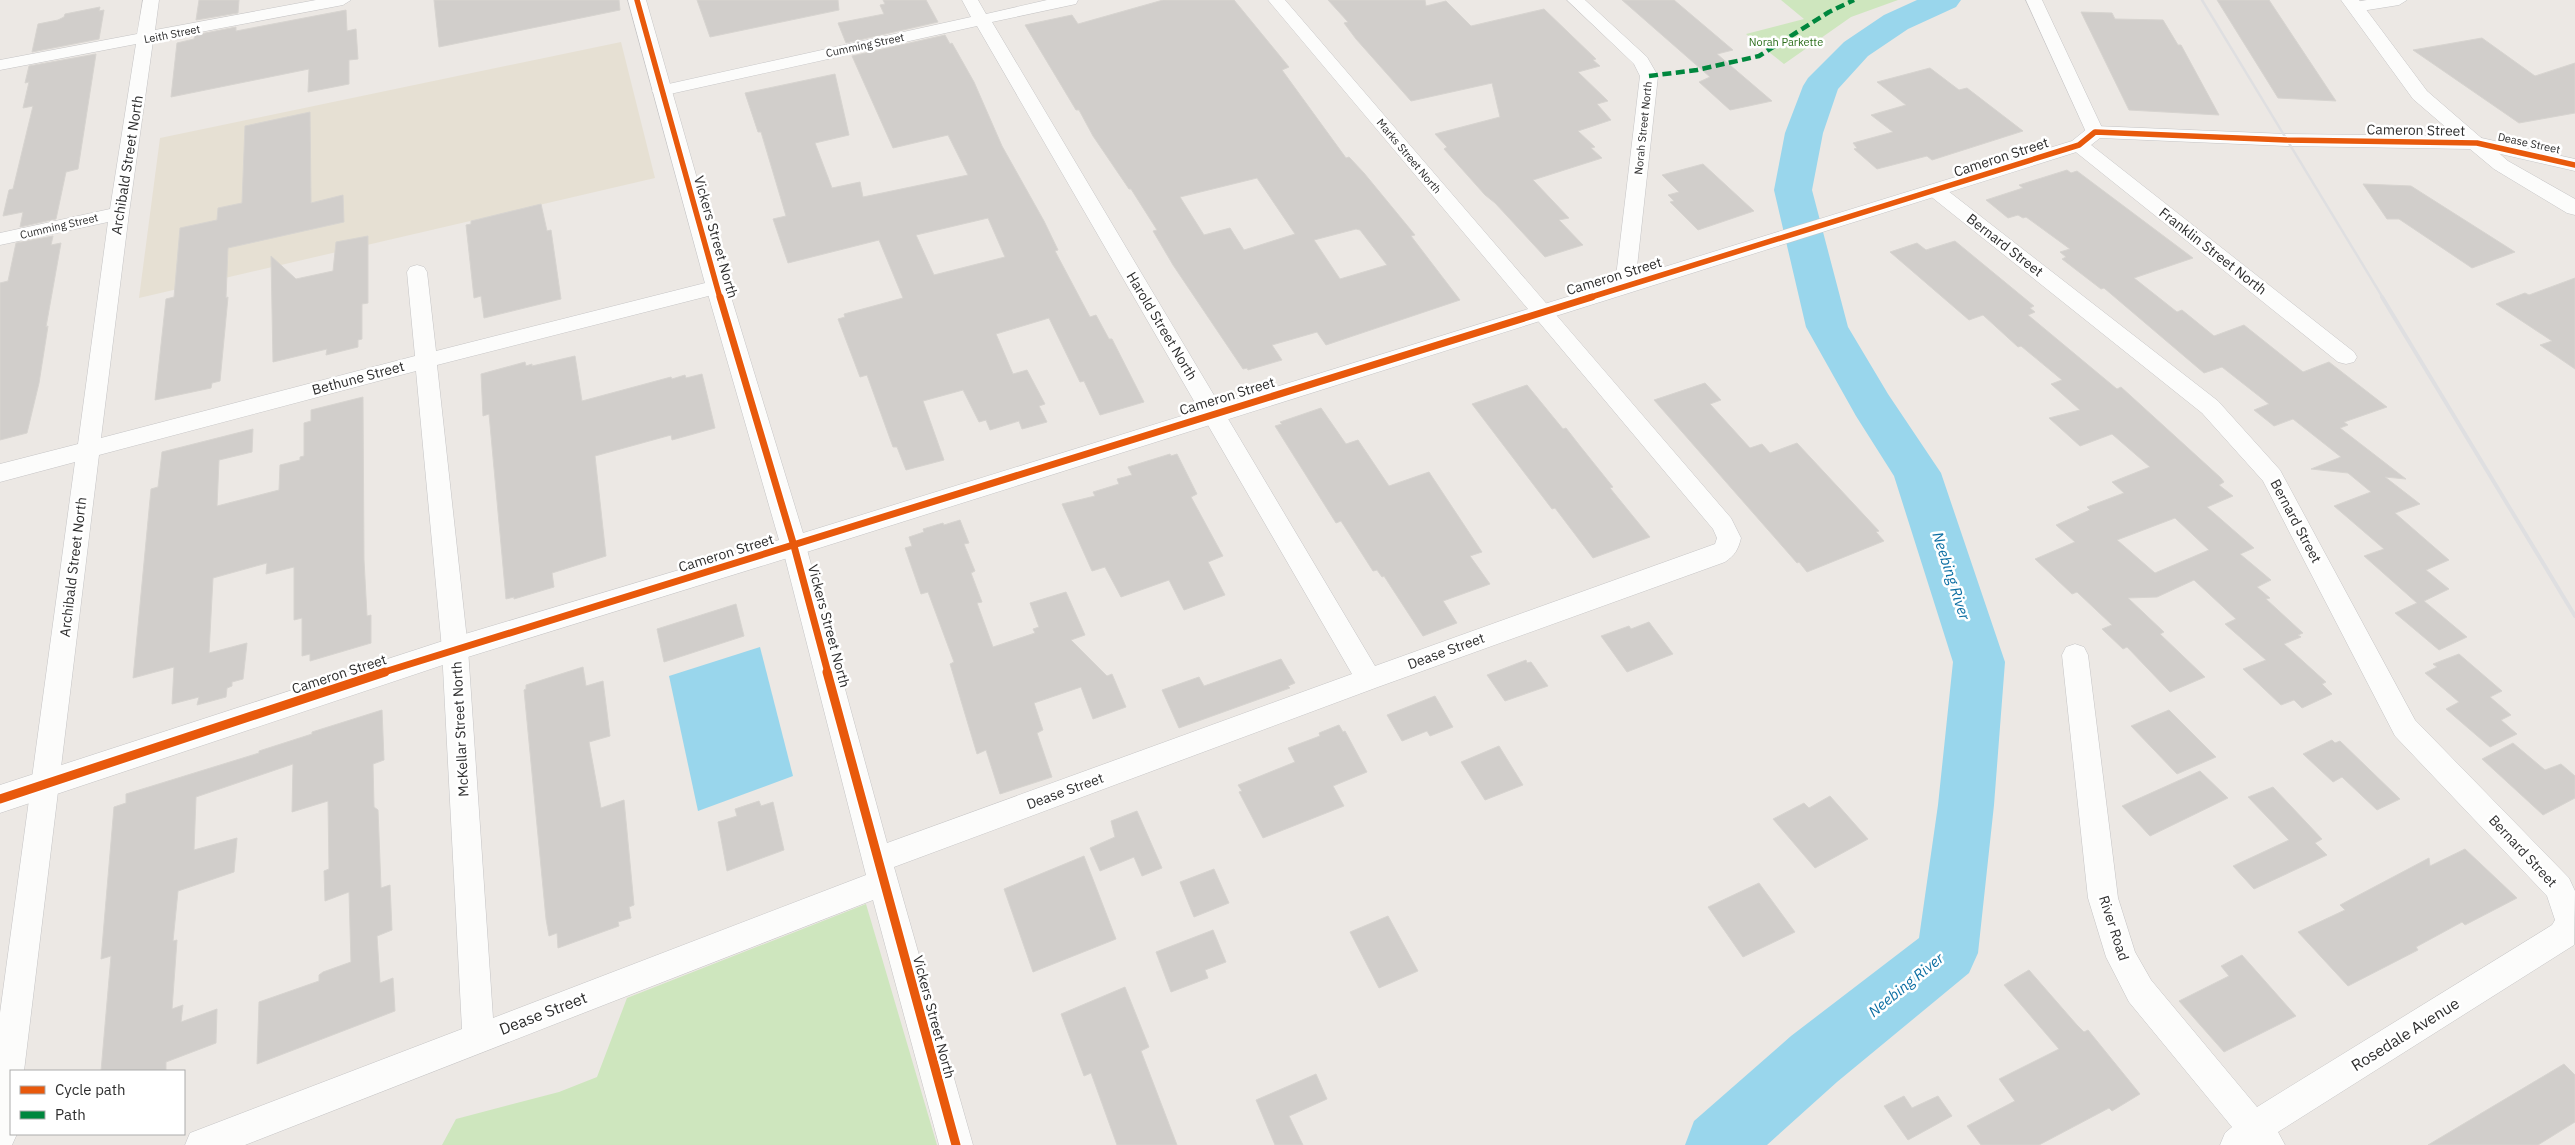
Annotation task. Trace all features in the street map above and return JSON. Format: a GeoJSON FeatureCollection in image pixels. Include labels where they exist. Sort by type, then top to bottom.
{"type":"FeatureCollection","features":[{"type":"Feature","properties":{"kind":"street","name":"Archibald Street North"},"geometry":{"type":"LineString","coordinates":[[0,1134],[119,213],[151,0]]}},
{"type":"Feature","properties":{"kind":"street","name":"Leith Street"},"geometry":{"type":"LineString","coordinates":[[0,65],[146,39],[343,0]]}},
{"type":"Feature","properties":{"kind":"street","name":"Vickers Street North"},"geometry":{"type":"LineString","coordinates":[[637,0],[717,287],[794,546],[880,871],[956,1145]]}},
{"type":"Feature","properties":{"kind":"street","name":"Harold Street North"},"geometry":{"type":"LineString","coordinates":[[970,0],[1369,679]]}},
{"type":"Feature","properties":{"kind":"street","name":"Cumming Street"},"geometry":{"type":"LineString","coordinates":[[661,90],[1070,0]]}},
{"type":"Feature","properties":{"kind":"street","name":"Marks Street North"},"geometry":{"type":"LineString","coordinates":[[1276,0],[1541,311]]}},
{"type":"Feature","properties":{"kind":"street","name":"Norah Street North"},"geometry":{"type":"LineString","coordinates":[[1575,0],[1641,61],[1649,76],[1625,285]]}},
{"type":"Feature","properties":{"kind":"street","name":"Franklin Street North"},"geometry":{"type":"LineString","coordinates":[[2034,0],[2087,138],[2346,357]]}},
{"type":"Feature","properties":{"kind":"street"},"geometry":{"type":"LineString","coordinates":[[2352,3],[2399,0]]}},
{"type":"Feature","properties":{"kind":"street"},"geometry":{"type":"LineString","coordinates":[[2352,3],[2420,95],[2501,165],[2575,208]]}},
{"type":"Feature","properties":{"kind":"street","name":"Cameron Street"},"geometry":{"type":"LineString","coordinates":[[0,799],[455,649],[794,546],[1625,285],[1936,191],[2087,138],[2477,143]]}},
{"type":"Feature","properties":{"kind":"street","name":"Dease Street"},"geometry":{"type":"LineString","coordinates":[[2477,143],[2575,165]]}},
{"type":"Feature","properties":{"kind":"street","name":"Bernard Street"},"geometry":{"type":"LineString","coordinates":[[1936,191],[2210,407],[2272,476],[2405,728],[2559,888],[2571,922]]}},
{"type":"Feature","properties":{"kind":"street","name":"Cumming Street"},"geometry":{"type":"LineString","coordinates":[[0,239],[119,213]]}},
{"type":"Feature","properties":{"kind":"street","name":"McKellar Street North"},"geometry":{"type":"LineString","coordinates":[[417,272],[424,361],[455,649],[478,1038]]}},
{"type":"Feature","properties":{"kind":"street","name":"Bethune Street"},"geometry":{"type":"LineString","coordinates":[[0,473],[424,361],[717,287]]}},
{"type":"Feature","properties":{"kind":"street","name":"Dease Street"},"geometry":{"type":"LineString","coordinates":[[202,1145],[478,1038],[880,871],[1369,679],[1716,556],[1726,549],[1729,538],[1722,524],[1541,311]]}},
{"type":"Feature","properties":{"kind":"street","name":"River Road"},"geometry":{"type":"LineString","coordinates":[[2076,655],[2103,898],[2121,957],[2140,990],[2253,1139]]}},
{"type":"Feature","properties":{"kind":"street","name":"Rosedale Avenue"},"geometry":{"type":"LineString","coordinates":[[2253,1139],[2563,935],[2571,922]]}},
{"type":"Feature","properties":{"kind":"shaded area"},"geometry":{"type":"Polygon","coordinates":[[[621,42],[655,178],[139,298],[160,138],[621,42]]]}},
{"type":"Feature","properties":{"kind":"green space","name":"Norah Parkette"},"geometry":{"type":"Polygon","coordinates":[[[1781,0],[1898,0],[1851,17],[1784,64],[1746,34],[1804,19],[1781,0]]]}},
{"type":"Feature","properties":{"kind":"green space"},"geometry":{"type":"Polygon","coordinates":[[[866,904],[937,1145],[442,1145],[456,1119],[559,1092],[597,1077],[627,998],[866,904]]]}},
{"type":"Feature","properties":{"kind":"water"},"geometry":{"type":"Polygon","coordinates":[[[760,647],[793,776],[698,811],[669,676],[760,647]]]}},
{"type":"Feature","properties":{"kind":"building"},"geometry":{"type":"Polygon","coordinates":[[[199,0],[239,0],[238,13],[196,20],[199,0]]]}},
{"type":"Feature","properties":{"kind":"building"},"geometry":{"type":"Polygon","coordinates":[[[434,0],[619,0],[620,10],[439,47],[434,0]]]}},
{"type":"Feature","properties":{"kind":"building"},"geometry":{"type":"Polygon","coordinates":[[[697,0],[838,0],[839,10],[710,37],[697,0]]]}},
{"type":"Feature","properties":{"kind":"building"},"geometry":{"type":"Polygon","coordinates":[[[883,0],[926,0],[938,22],[846,43],[838,23],[884,14],[880,5],[885,4],[883,0]]]}},
{"type":"Feature","properties":{"kind":"building"},"geometry":{"type":"Polygon","coordinates":[[[1163,0],[1234,0],[1289,67],[1282,70],[1346,158],[1349,157],[1364,173],[1415,235],[1411,236],[1460,300],[1326,345],[1317,332],[1272,345],[1282,360],[1248,370],[1247,368],[1243,369],[1173,265],[1153,231],[1157,230],[1131,189],[1129,189],[1093,136],[1079,110],[1076,110],[1025,25],[1072,15],[1078,24],[1163,0]],[[1257,178],[1180,197],[1204,235],[1230,228],[1244,250],[1295,234],[1257,178]],[[1356,229],[1314,240],[1340,279],[1387,265],[1360,230],[1356,229]]]}},
{"type":"Feature","properties":{"kind":"building"},"geometry":{"type":"Polygon","coordinates":[[[1328,0],[1425,0],[1426,6],[1446,1],[1471,26],[1544,9],[1596,59],[1593,60],[1600,66],[1578,72],[1608,101],[1597,104],[1611,120],[1578,131],[1595,147],[1591,148],[1602,158],[1533,180],[1569,218],[1559,220],[1583,245],[1545,257],[1495,203],[1485,195],[1444,149],[1447,147],[1435,134],[1500,117],[1492,83],[1411,101],[1356,39],[1344,23],[1348,22],[1328,0]]]}},
{"type":"Feature","properties":{"kind":"building"},"geometry":{"type":"Polygon","coordinates":[[[1622,0],[1674,0],[1733,50],[1717,54],[1772,101],[1730,110],[1699,82],[1710,77],[1622,0]]]}},
{"type":"Feature","properties":{"kind":"building"},"geometry":{"type":"Polygon","coordinates":[[[2217,0],[2269,0],[2336,101],[2278,98],[2217,0]]]}},
{"type":"Feature","properties":{"kind":"building"},"geometry":{"type":"Polygon","coordinates":[[[100,7],[99,11],[104,10],[99,39],[32,52],[38,24],[58,20],[64,17],[65,14],[100,7]]]}},
{"type":"Feature","properties":{"kind":"building"},"geometry":{"type":"Polygon","coordinates":[[[346,10],[347,31],[356,29],[358,59],[349,60],[349,84],[308,92],[309,69],[171,97],[177,43],[194,39],[195,35],[236,27],[236,31],[346,10]]]}},
{"type":"Feature","properties":{"kind":"building"},"geometry":{"type":"Polygon","coordinates":[[[2081,12],[2112,13],[2115,19],[2163,20],[2178,45],[2181,45],[2219,115],[2129,110],[2081,12]]]}},
{"type":"Feature","properties":{"kind":"building"},"geometry":{"type":"Polygon","coordinates":[[[945,35],[950,44],[952,43],[974,82],[1002,146],[1044,221],[1058,250],[1055,251],[1090,317],[1096,315],[1109,339],[1112,339],[1144,402],[1100,415],[1084,381],[1080,382],[1049,318],[996,334],[1013,374],[1027,370],[1045,404],[1039,406],[1047,422],[1022,429],[1019,421],[990,430],[986,420],[979,422],[963,390],[923,401],[944,460],[906,470],[897,447],[893,447],[867,375],[860,377],[838,319],[845,317],[844,314],[903,298],[879,240],[788,263],[773,219],[786,216],[761,132],[758,132],[745,93],[835,74],[849,135],[815,143],[832,188],[860,182],[863,197],[968,175],[948,135],[893,148],[852,56],[945,35]],[[988,218],[916,235],[934,275],[1005,257],[988,218]]]}},
{"type":"Feature","properties":{"kind":"building"},"geometry":{"type":"Polygon","coordinates":[[[2482,38],[2535,76],[2575,63],[2575,113],[2519,123],[2413,50],[2482,38]]]}},
{"type":"Feature","properties":{"kind":"building"},"geometry":{"type":"Polygon","coordinates":[[[96,54],[78,169],[66,172],[56,219],[20,227],[23,212],[3,216],[9,190],[13,189],[33,106],[23,108],[29,82],[25,83],[29,66],[96,54]]]}},
{"type":"Feature","properties":{"kind":"building"},"geometry":{"type":"Polygon","coordinates":[[[1930,68],[1959,90],[1967,88],[2023,131],[1932,160],[1927,156],[1877,169],[1854,149],[1857,148],[1853,143],[1893,132],[1871,115],[1906,105],[1877,82],[1930,68]]]}},
{"type":"Feature","properties":{"kind":"building"},"geometry":{"type":"Polygon","coordinates":[[[310,112],[311,203],[343,195],[344,222],[228,248],[226,298],[228,297],[220,381],[212,383],[211,388],[155,400],[166,299],[174,297],[180,228],[217,220],[218,208],[242,203],[245,126],[310,112]]]}},
{"type":"Feature","properties":{"kind":"building"},"geometry":{"type":"Polygon","coordinates":[[[1703,164],[1754,211],[1698,230],[1670,202],[1674,201],[1668,195],[1679,192],[1662,175],[1703,164]]]}},
{"type":"Feature","properties":{"kind":"building"},"geometry":{"type":"Polygon","coordinates":[[[2067,170],[2071,173],[2077,171],[2193,258],[2134,278],[2177,312],[2182,310],[2214,336],[2244,325],[2303,372],[2329,362],[2387,407],[2344,422],[2348,425],[2340,428],[2406,479],[2385,477],[2420,504],[2395,513],[2449,560],[2426,570],[2449,589],[2424,601],[2467,637],[2439,650],[2395,613],[2417,603],[2364,556],[2384,549],[2334,506],[2371,492],[2348,473],[2311,469],[2341,457],[2293,419],[2274,426],[2254,410],[2269,404],[2222,367],[2204,373],[2104,288],[2101,289],[2062,259],[2066,257],[2060,252],[2070,249],[2026,217],[2023,218],[2018,215],[2008,218],[1986,200],[2023,188],[2019,185],[2067,170]]]}},
{"type":"Feature","properties":{"kind":"building"},"geometry":{"type":"Polygon","coordinates":[[[2363,184],[2411,186],[2515,252],[2472,268],[2399,219],[2387,219],[2363,184]]]}},
{"type":"Feature","properties":{"kind":"building"},"geometry":{"type":"Polygon","coordinates":[[[541,204],[547,231],[551,230],[561,299],[484,318],[481,296],[474,298],[466,225],[471,224],[471,221],[541,204]]]}},
{"type":"Feature","properties":{"kind":"building"},"geometry":{"type":"Polygon","coordinates":[[[53,236],[51,245],[61,243],[46,327],[48,326],[39,383],[27,433],[0,440],[0,283],[8,281],[16,243],[53,236]]]}},
{"type":"Feature","properties":{"kind":"building"},"geometry":{"type":"Polygon","coordinates":[[[368,236],[368,303],[362,304],[362,339],[358,340],[358,347],[326,355],[327,349],[273,362],[271,256],[296,279],[333,271],[336,242],[368,236]]]}},
{"type":"Feature","properties":{"kind":"building"},"geometry":{"type":"Polygon","coordinates":[[[1955,241],[2034,306],[2030,308],[2035,312],[2028,315],[2117,389],[2121,387],[2221,478],[2224,482],[2219,485],[2233,496],[2207,507],[2254,548],[2240,554],[2271,580],[2257,587],[2270,598],[2266,599],[2303,633],[2298,635],[2301,637],[2284,644],[2326,682],[2322,684],[2332,694],[2302,708],[2294,700],[2281,705],[2243,669],[2266,660],[2225,624],[2236,619],[2194,580],[2157,597],[2128,598],[2164,632],[2160,634],[2205,677],[2170,692],[2127,647],[2123,649],[2102,629],[2112,625],[2077,592],[2072,594],[2035,559],[2075,542],[2056,525],[2090,510],[2087,507],[2124,493],[2112,482],[2150,467],[2112,434],[2080,446],[2049,418],[2080,410],[2051,384],[2062,380],[2021,346],[2018,347],[1983,315],[1969,320],[1890,252],[1917,243],[1926,250],[1955,241]],[[2175,518],[2117,540],[2155,573],[2209,550],[2175,518]]]}},
{"type":"Feature","properties":{"kind":"building"},"geometry":{"type":"Polygon","coordinates":[[[2575,278],[2575,369],[2540,345],[2552,341],[2496,304],[2525,293],[2529,295],[2575,278]]]}},
{"type":"Feature","properties":{"kind":"building"},"geometry":{"type":"Polygon","coordinates":[[[575,356],[582,401],[671,377],[672,379],[685,375],[686,378],[702,374],[715,428],[672,440],[671,435],[595,456],[606,556],[552,573],[554,587],[514,599],[514,597],[506,599],[489,414],[483,416],[481,374],[525,362],[526,366],[532,364],[532,366],[575,356]]]}},
{"type":"Feature","properties":{"kind":"building"},"geometry":{"type":"Polygon","coordinates":[[[1705,383],[1721,400],[1710,404],[1750,448],[1762,444],[1770,453],[1797,443],[1879,531],[1876,532],[1884,541],[1807,572],[1654,400],[1705,383]]]}},
{"type":"Feature","properties":{"kind":"building"},"geometry":{"type":"Polygon","coordinates":[[[1527,385],[1563,429],[1566,428],[1613,487],[1610,488],[1650,537],[1593,558],[1555,508],[1552,509],[1472,404],[1527,385]]]}},
{"type":"Feature","properties":{"kind":"building"},"geometry":{"type":"Polygon","coordinates":[[[363,397],[364,560],[367,616],[371,615],[371,643],[310,661],[310,654],[302,656],[302,618],[294,620],[294,567],[266,574],[267,563],[213,578],[209,653],[247,643],[243,679],[232,682],[232,686],[227,688],[226,697],[197,705],[199,697],[172,704],[174,667],[133,678],[151,489],[158,487],[162,452],[253,429],[252,452],[219,460],[217,506],[279,490],[280,465],[300,460],[300,457],[304,456],[304,423],[311,421],[311,410],[363,397]]]}},
{"type":"Feature","properties":{"kind":"building"},"geometry":{"type":"Polygon","coordinates":[[[1321,408],[1346,444],[1358,440],[1389,486],[1429,472],[1482,552],[1470,556],[1490,584],[1443,601],[1457,623],[1423,636],[1384,576],[1382,577],[1377,570],[1373,571],[1341,521],[1336,523],[1275,426],[1282,424],[1280,422],[1321,408]]]}},
{"type":"Feature","properties":{"kind":"building"},"geometry":{"type":"Polygon","coordinates":[[[1170,454],[1171,456],[1177,454],[1197,494],[1191,497],[1223,556],[1208,562],[1225,595],[1184,610],[1169,580],[1121,597],[1105,567],[1092,571],[1062,504],[1095,496],[1093,492],[1119,484],[1117,479],[1132,475],[1128,467],[1170,454]]]}},
{"type":"Feature","properties":{"kind":"building"},"geometry":{"type":"Polygon","coordinates":[[[960,520],[969,543],[964,544],[975,571],[971,573],[982,602],[977,603],[993,647],[1035,633],[1033,629],[1039,627],[1030,603],[1066,592],[1085,635],[1071,640],[1107,676],[1112,674],[1126,707],[1093,719],[1081,687],[1034,703],[1043,730],[1037,733],[1052,777],[1000,794],[986,750],[977,754],[950,664],[954,662],[928,592],[921,594],[905,548],[912,546],[909,537],[924,532],[923,529],[960,520]]]}},
{"type":"Feature","properties":{"kind":"building"},"geometry":{"type":"Polygon","coordinates":[[[736,604],[744,636],[664,662],[657,629],[736,604]]]}},
{"type":"Feature","properties":{"kind":"building"},"geometry":{"type":"Polygon","coordinates":[[[1649,622],[1673,654],[1627,672],[1601,636],[1629,626],[1631,629],[1649,622]]]}},
{"type":"Feature","properties":{"kind":"building"},"geometry":{"type":"Polygon","coordinates":[[[2459,654],[2502,691],[2490,697],[2511,715],[2501,720],[2517,734],[2490,747],[2446,709],[2459,702],[2425,673],[2437,667],[2433,664],[2459,654]]]}},
{"type":"Feature","properties":{"kind":"building"},"geometry":{"type":"Polygon","coordinates":[[[1281,659],[1295,683],[1288,686],[1290,688],[1179,728],[1162,690],[1199,677],[1204,686],[1281,659]]]}},
{"type":"Feature","properties":{"kind":"building"},"geometry":{"type":"Polygon","coordinates":[[[1526,660],[1527,663],[1531,662],[1548,686],[1505,701],[1487,675],[1526,660]]]}},
{"type":"Feature","properties":{"kind":"building"},"geometry":{"type":"Polygon","coordinates":[[[583,667],[586,686],[603,681],[610,736],[589,742],[601,808],[624,800],[634,905],[629,907],[631,918],[618,922],[619,926],[558,948],[557,933],[549,936],[546,919],[524,690],[526,685],[583,667]]]}},
{"type":"Feature","properties":{"kind":"building"},"geometry":{"type":"Polygon","coordinates":[[[1435,696],[1453,727],[1430,736],[1427,731],[1402,741],[1387,715],[1435,696]]]}},
{"type":"Feature","properties":{"kind":"building"},"geometry":{"type":"Polygon","coordinates":[[[382,710],[384,760],[373,764],[374,807],[378,810],[381,888],[390,885],[392,930],[377,936],[380,983],[393,978],[395,1011],[257,1064],[259,1002],[319,981],[319,975],[323,972],[351,962],[349,892],[325,901],[324,871],[329,869],[328,801],[292,812],[293,764],[196,797],[194,850],[237,838],[234,872],[178,891],[173,941],[177,940],[172,1009],[183,1005],[181,1022],[217,1009],[216,1043],[166,1062],[166,1070],[101,1070],[111,956],[101,959],[114,807],[126,803],[126,794],[259,753],[259,751],[312,734],[312,732],[382,710]]]}},
{"type":"Feature","properties":{"kind":"building"},"geometry":{"type":"Polygon","coordinates":[[[2169,710],[2216,757],[2177,774],[2131,726],[2169,710]]]}},
{"type":"Feature","properties":{"kind":"building"},"geometry":{"type":"Polygon","coordinates":[[[1339,725],[1343,732],[1345,731],[1367,772],[1333,786],[1344,806],[1263,838],[1239,792],[1242,791],[1238,785],[1295,762],[1288,748],[1320,736],[1319,733],[1339,725]]]}},
{"type":"Feature","properties":{"kind":"building"},"geometry":{"type":"Polygon","coordinates":[[[2332,740],[2335,743],[2340,741],[2400,799],[2377,810],[2342,777],[2333,782],[2303,754],[2332,740]]]}},
{"type":"Feature","properties":{"kind":"building"},"geometry":{"type":"Polygon","coordinates":[[[2513,743],[2545,770],[2561,764],[2575,776],[2575,798],[2543,815],[2482,759],[2513,743]]]}},
{"type":"Feature","properties":{"kind":"building"},"geometry":{"type":"Polygon","coordinates":[[[1499,746],[1523,785],[1485,800],[1461,762],[1499,746]]]}},
{"type":"Feature","properties":{"kind":"building"},"geometry":{"type":"Polygon","coordinates":[[[2200,771],[2228,798],[2150,836],[2122,806],[2200,771]]]}},
{"type":"Feature","properties":{"kind":"building"},"geometry":{"type":"Polygon","coordinates":[[[2273,787],[2322,839],[2315,843],[2327,855],[2254,889],[2233,866],[2289,840],[2248,797],[2273,787]]]}},
{"type":"Feature","properties":{"kind":"building"},"geometry":{"type":"Polygon","coordinates":[[[1830,796],[1868,839],[1815,868],[1773,819],[1804,803],[1809,808],[1830,796]]]}},
{"type":"Feature","properties":{"kind":"building"},"geometry":{"type":"Polygon","coordinates":[[[759,801],[761,806],[773,802],[784,850],[727,871],[718,822],[737,816],[735,809],[759,801]]]}},
{"type":"Feature","properties":{"kind":"building"},"geometry":{"type":"Polygon","coordinates":[[[1137,811],[1162,868],[1142,876],[1134,857],[1100,871],[1090,848],[1115,837],[1111,821],[1137,811]]]}},
{"type":"Feature","properties":{"kind":"building"},"geometry":{"type":"Polygon","coordinates":[[[2465,849],[2517,898],[2465,925],[2462,922],[2416,947],[2418,950],[2348,986],[2298,932],[2345,910],[2340,905],[2429,858],[2430,866],[2465,849]]]}},
{"type":"Feature","properties":{"kind":"building"},"geometry":{"type":"Polygon","coordinates":[[[1084,856],[1116,939],[1033,972],[1004,889],[1084,856]]]}},
{"type":"Feature","properties":{"kind":"building"},"geometry":{"type":"Polygon","coordinates":[[[1214,869],[1229,903],[1194,917],[1180,882],[1214,869]]]}},
{"type":"Feature","properties":{"kind":"building"},"geometry":{"type":"Polygon","coordinates":[[[1759,883],[1795,932],[1743,957],[1708,907],[1759,883]]]}},
{"type":"Feature","properties":{"kind":"building"},"geometry":{"type":"Polygon","coordinates":[[[1388,916],[1418,971],[1379,988],[1350,932],[1388,916]]]}},
{"type":"Feature","properties":{"kind":"building"},"geometry":{"type":"Polygon","coordinates":[[[1213,930],[1226,962],[1205,970],[1208,978],[1171,992],[1156,952],[1213,930]]]}},
{"type":"Feature","properties":{"kind":"building"},"geometry":{"type":"Polygon","coordinates":[[[2242,955],[2296,1016],[2224,1052],[2179,1001],[2229,976],[2221,966],[2242,955]]]}},
{"type":"Feature","properties":{"kind":"building"},"geometry":{"type":"Polygon","coordinates":[[[2029,970],[2077,1025],[2084,1032],[2088,1030],[2140,1094],[2112,1111],[2109,1108],[2039,1145],[1981,1145],[1967,1126],[2015,1101],[1999,1079],[2059,1049],[2004,985],[2029,970]]]}},
{"type":"Feature","properties":{"kind":"building"},"geometry":{"type":"Polygon","coordinates":[[[1125,987],[1149,1047],[1141,1051],[1177,1145],[1117,1145],[1091,1073],[1084,1076],[1061,1014],[1125,987]]]}},
{"type":"Feature","properties":{"kind":"building"},"geometry":{"type":"Polygon","coordinates":[[[2564,1064],[2575,1075],[2575,1122],[2538,1145],[2428,1145],[2564,1064]]]}},
{"type":"Feature","properties":{"kind":"building"},"geometry":{"type":"Polygon","coordinates":[[[1316,1074],[1327,1099],[1289,1116],[1303,1145],[1275,1145],[1256,1100],[1316,1074]]]}},
{"type":"Feature","properties":{"kind":"building"},"geometry":{"type":"Polygon","coordinates":[[[1904,1096],[1912,1108],[1938,1096],[1952,1116],[1908,1140],[1884,1106],[1904,1096]]]}},
{"type":"Feature","properties":{"kind":"waterway","name":"Neebing River"},"geometry":{"type":"LineString","coordinates":[[1718,1145],[1814,1059],[1947,953],[1966,805],[1979,662],[1917,473],[1872,405],[1827,327],[1793,190],[1804,133],[1821,86],[1856,49],[1896,22],[1944,0]]}},
{"type":"Feature","properties":{"kind":"railway"},"geometry":{"type":"LineString","coordinates":[[2202,0],[2383,298]]}},
{"type":"Feature","properties":{"kind":"railway"},"geometry":{"type":"LineString","coordinates":[[2382,297],[2575,616]]}},
{"type":"Feature","properties":{"kind":"marked path"},"geometry":{"type":"LineString","coordinates":[[1649,76],[1697,70],[1759,56],[1829,12],[1854,0]]}},
{"type":"Feature","properties":{"kind":"cycle path"},"geometry":{"type":"LineString","coordinates":[[637,0],[717,287],[794,546],[877,860],[956,1145]]}},
{"type":"Feature","properties":{"kind":"cycle path"},"geometry":{"type":"LineString","coordinates":[[0,799],[455,649],[794,546],[2079,145],[2095,132],[2286,140],[2477,143],[2575,165]]}}]}
